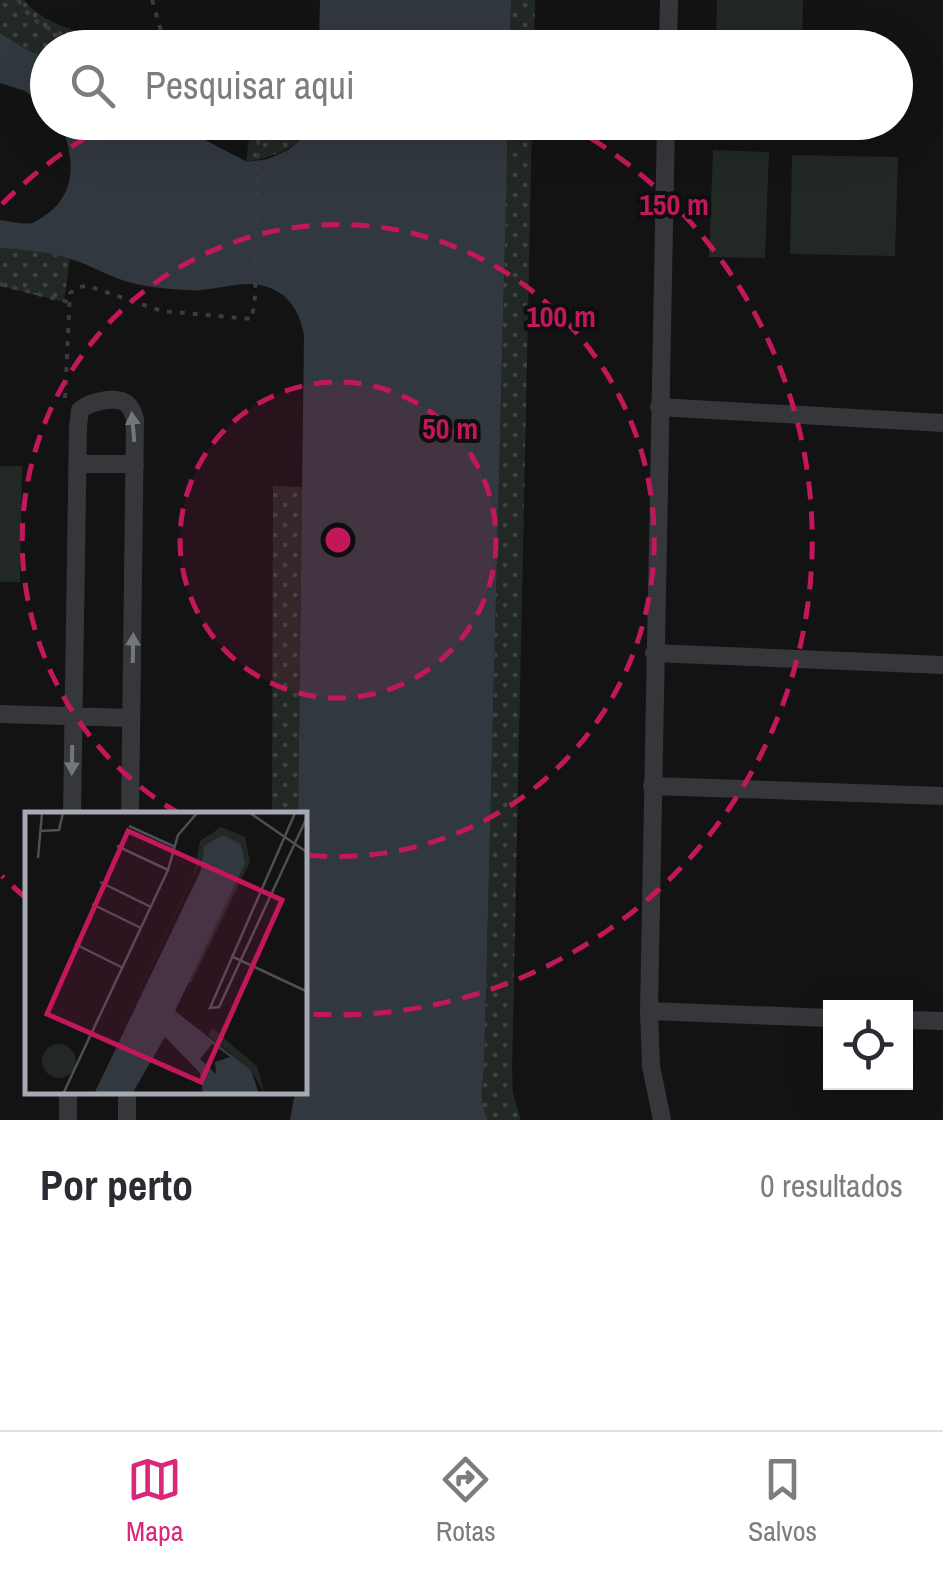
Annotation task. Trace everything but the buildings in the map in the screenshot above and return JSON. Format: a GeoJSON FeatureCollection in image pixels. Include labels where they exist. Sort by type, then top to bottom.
{"type":"FeatureCollection","features":[{"type":"Feature","properties":{"kind":"street"},"geometry":{"type":"LineString","coordinates":[[668,30],[669,0]]}},
{"type":"Feature","properties":{"kind":"street"},"geometry":{"type":"LineString","coordinates":[[662,1120],[651,1066],[649,1011],[666,140]]}},
{"type":"Feature","properties":{"kind":"street"},"geometry":{"type":"LineString","coordinates":[[72,812],[79,418],[80,410],[89,402],[121,400],[130,406],[135,419],[130,812]]}},
{"type":"Feature","properties":{"kind":"street"},"geometry":{"type":"LineString","coordinates":[[659,407],[943,422]]}},
{"type":"Feature","properties":{"kind":"street"},"geometry":{"type":"LineString","coordinates":[[77,464],[135,464]]}},
{"type":"Feature","properties":{"kind":"street"},"geometry":{"type":"LineString","coordinates":[[654,652],[943,666]]}},
{"type":"Feature","properties":{"kind":"street"},"geometry":{"type":"LineString","coordinates":[[0,714],[131,718]]}},
{"type":"Feature","properties":{"kind":"street"},"geometry":{"type":"LineString","coordinates":[[652,786],[943,796]]}},
{"type":"Feature","properties":{"kind":"street"},"geometry":{"type":"LineString","coordinates":[[649,1011],[823,1018]]}},
{"type":"Feature","properties":{"kind":"street"},"geometry":{"type":"LineString","coordinates":[[913,1020],[943,1021]]}},
{"type":"Feature","properties":{"kind":"path"},"geometry":{"type":"LineString","coordinates":[[18,0],[28,15],[50,30]]}},
{"type":"Feature","properties":{"kind":"path"},"geometry":{"type":"LineString","coordinates":[[152,0],[161,30]]}},
{"type":"Feature","properties":{"kind":"path"},"geometry":{"type":"LineString","coordinates":[[79,418],[64,411],[70,293],[88,286],[162,311],[252,319],[256,140]]}},
{"type":"Feature","properties":{"kind":"path"},"geometry":{"type":"LineString","coordinates":[[0,284],[70,302]]}},
{"type":"Feature","properties":{"kind":"shaded area"},"geometry":{"type":"Polygon","coordinates":[[[0,0],[24,0],[41,16],[73,30],[30,30],[30,51],[0,33],[0,0]]]}},
{"type":"Feature","properties":{"kind":"shaded area"},"geometry":{"type":"Polygon","coordinates":[[[320,0],[511,0],[510,30],[319,30],[320,0]]]}},
{"type":"Feature","properties":{"kind":"shaded area"},"geometry":{"type":"Polygon","coordinates":[[[511,0],[535,0],[534,30],[510,30],[511,0]]]}},
{"type":"Feature","properties":{"kind":"shaded area"},"geometry":{"type":"Polygon","coordinates":[[[717,0],[803,0],[802,30],[716,30],[717,0]]]}},
{"type":"Feature","properties":{"kind":"shaded area"},"geometry":{"type":"Polygon","coordinates":[[[0,33],[30,51],[30,95],[0,83],[0,33]]]}},
{"type":"Feature","properties":{"kind":"shaded area"},"geometry":{"type":"Polygon","coordinates":[[[66,140],[205,140],[247,162],[268,159],[300,140],[508,140],[482,1090],[488,1120],[290,1120],[295,1095],[308,1095],[308,812],[298,812],[304,335],[289,301],[260,285],[197,290],[156,287],[125,281],[60,256],[0,248],[0,220],[34,222],[60,201],[71,169],[66,140]]]}},
{"type":"Feature","properties":{"kind":"shaded area"},"geometry":{"type":"Polygon","coordinates":[[[249,140],[300,140],[285,150],[246,162],[249,140]]]}},
{"type":"Feature","properties":{"kind":"shaded area"},"geometry":{"type":"Polygon","coordinates":[[[508,140],[532,140],[512,1071],[513,1094],[521,1120],[488,1120],[482,1090],[508,140]]]}},
{"type":"Feature","properties":{"kind":"shaded area"},"geometry":{"type":"Polygon","coordinates":[[[713,150],[769,152],[765,258],[709,257],[713,150]]]}},
{"type":"Feature","properties":{"kind":"shaded area"},"geometry":{"type":"Polygon","coordinates":[[[792,155],[898,157],[895,256],[790,254],[792,155]]]}},
{"type":"Feature","properties":{"kind":"shaded area"},"geometry":{"type":"Polygon","coordinates":[[[0,248],[70,258],[64,302],[0,286],[0,248]]]}},
{"type":"Feature","properties":{"kind":"shaded area"},"geometry":{"type":"Polygon","coordinates":[[[0,466],[22,466],[20,582],[0,582],[0,466]]]}},
{"type":"Feature","properties":{"kind":"shaded area"},"geometry":{"type":"Polygon","coordinates":[[[273,486],[302,487],[298,812],[272,812],[273,486]]]}}]}
